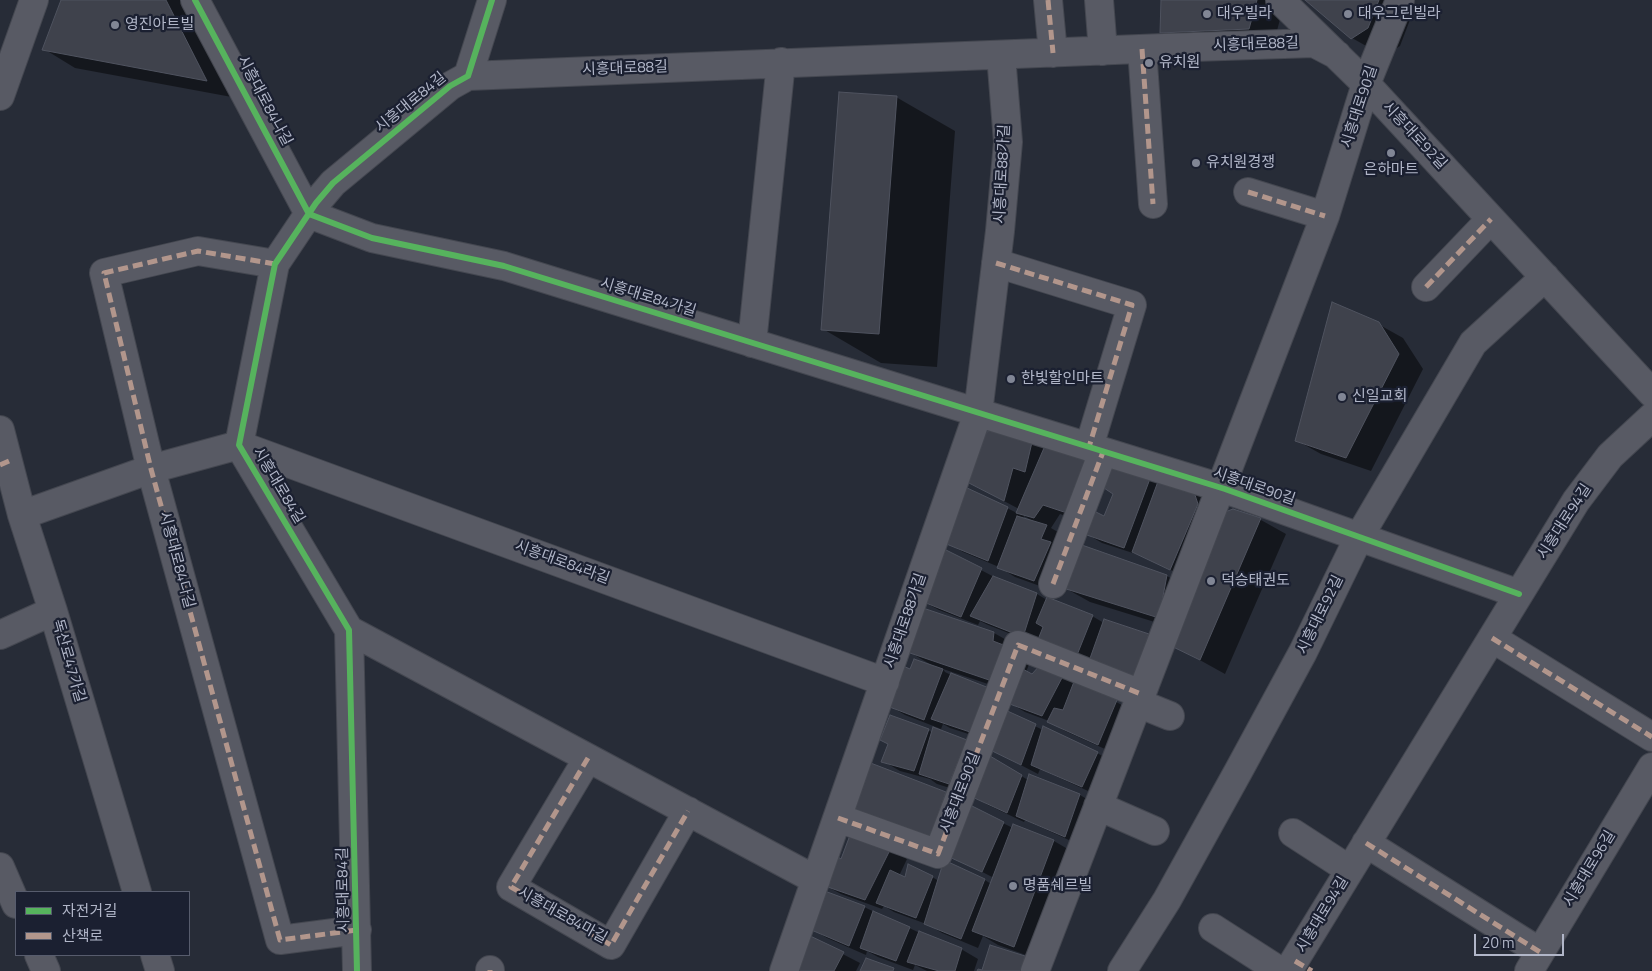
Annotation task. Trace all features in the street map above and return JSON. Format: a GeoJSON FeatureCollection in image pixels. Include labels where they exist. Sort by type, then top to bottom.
{"type":"FeatureCollection","features":[{"type":"Feature","properties":{"kind":"street"},"geometry":{"type":"LineString","coordinates":[[0,96],[34,0]]}},
{"type":"Feature","properties":{"kind":"street","name":"시흥대로84나길"},"geometry":{"type":"LineString","coordinates":[[196,0],[310,214]]}},
{"type":"Feature","properties":{"kind":"street","name":"시흥대로84길"},"geometry":{"type":"LineString","coordinates":[[357,971],[349,630],[239,445],[275,264],[316,203],[333,183],[450,86],[468,76],[492,0]]}},
{"type":"Feature","properties":{"kind":"street"},"geometry":{"type":"LineString","coordinates":[[1048,0],[1053,53]]}},
{"type":"Feature","properties":{"kind":"street"},"geometry":{"type":"LineString","coordinates":[[1098,0],[1103,51]]}},
{"type":"Feature","properties":{"kind":"street","name":"시흥대로92길"},"geometry":{"type":"LineString","coordinates":[[1280,0],[1366,84],[1652,393]]}},
{"type":"Feature","properties":{"kind":"street","name":"시흥대로90길"},"geometry":{"type":"LineString","coordinates":[[1035,971],[1325,216],[1366,84],[1400,0]]}},
{"type":"Feature","properties":{"kind":"street","name":"시흥대로88길"},"geometry":{"type":"LineString","coordinates":[[468,76],[781,62],[1314,44],[1337,54]]}},
{"type":"Feature","properties":{"kind":"street"},"geometry":{"type":"LineString","coordinates":[[1142,49],[1153,204]]}},
{"type":"Feature","properties":{"kind":"street","name":"시흥대로88가길"},"geometry":{"type":"LineString","coordinates":[[784,971],[978,413],[1008,142],[1001,55]]}},
{"type":"Feature","properties":{"kind":"street"},"geometry":{"type":"LineString","coordinates":[[752,343],[781,62]]}},
{"type":"Feature","properties":{"kind":"street"},"geometry":{"type":"LineString","coordinates":[[1248,192],[1325,216]]}},
{"type":"Feature","properties":{"kind":"street","name":"시흥대로84가길"},"geometry":{"type":"LineString","coordinates":[[310,214],[372,238],[504,266],[978,413]]}},
{"type":"Feature","properties":{"kind":"street"},"geometry":{"type":"LineString","coordinates":[[1426,287],[1490,219]]}},
{"type":"Feature","properties":{"kind":"street","name":"시흥대로84다길"},"geometry":{"type":"LineString","coordinates":[[275,264],[198,251],[104,273],[151,469],[280,940],[357,930]]}},
{"type":"Feature","properties":{"kind":"street"},"geometry":{"type":"LineString","coordinates":[[996,263],[1132,305],[1096,449],[1053,584]]}},
{"type":"Feature","properties":{"kind":"street","name":"시흥대로92길"},"geometry":{"type":"LineString","coordinates":[[1122,971],[1167,900],[1244,762],[1303,652],[1359,537],[1474,344],[1545,277]]}},
{"type":"Feature","properties":{"kind":"street","name":"시흥대로90길"},"geometry":{"type":"LineString","coordinates":[[978,413],[1220,488],[1519,594]]}},
{"type":"Feature","properties":{"kind":"street","name":"시흥대로94길"},"geometry":{"type":"LineString","coordinates":[[1213,928],[1294,968],[1366,843],[1581,494],[1610,456],[1652,418]]}},
{"type":"Feature","properties":{"kind":"street","name":"독산로47가길"},"geometry":{"type":"LineString","coordinates":[[0,430],[5,463],[53,611],[136,891]]}},
{"type":"Feature","properties":{"kind":"street","name":"시흥대로84길"},"geometry":{"type":"LineString","coordinates":[[22,515],[151,469],[239,445]]}},
{"type":"Feature","properties":{"kind":"street","name":"시흥대로84라길"},"geometry":{"type":"LineString","coordinates":[[239,445],[885,682]]}},
{"type":"Feature","properties":{"kind":"street"},"geometry":{"type":"LineString","coordinates":[[0,635],[53,611]]}},
{"type":"Feature","properties":{"kind":"street"},"geometry":{"type":"LineString","coordinates":[[349,630],[816,880]]}},
{"type":"Feature","properties":{"kind":"street"},"geometry":{"type":"LineString","coordinates":[[1492,638],[1652,737]]}},
{"type":"Feature","properties":{"kind":"street","name":"시흥대로90길"},"geometry":{"type":"LineString","coordinates":[[838,818],[938,854],[1018,645],[1140,699],[1170,716]]}},
{"type":"Feature","properties":{"kind":"street","name":"시흥대로84마길"},"geometry":{"type":"LineString","coordinates":[[588,758],[511,888],[611,945],[688,811]]}},
{"type":"Feature","properties":{"kind":"street","name":"시흥대로96길"},"geometry":{"type":"LineString","coordinates":[[1534,962],[1652,767]]}},
{"type":"Feature","properties":{"kind":"street"},"geometry":{"type":"LineString","coordinates":[[1098,806],[1156,831]]}},
{"type":"Feature","properties":{"kind":"street","name":"시흥대로94길"},"geometry":{"type":"LineString","coordinates":[[1293,833],[1350,870]]}},
{"type":"Feature","properties":{"kind":"street"},"geometry":{"type":"LineString","coordinates":[[1366,843],[1534,962]]}},
{"type":"Feature","properties":{"kind":"street"},"geometry":{"type":"LineString","coordinates":[[0,867],[15,902]]}},
{"type":"Feature","properties":{"kind":"street"},"geometry":{"type":"LineString","coordinates":[[39,956],[46,971]]}},
{"type":"Feature","properties":{"kind":"street"},"geometry":{"type":"LineString","coordinates":[[155,956],[160,971]]}},
{"type":"Feature","properties":{"kind":"building","name":"영진아트빌"},"geometry":{"type":"Polygon","coordinates":[[[61,0],[166,0],[207,81],[42,50],[61,0]]]}},
{"type":"Feature","properties":{"kind":"building","name":"대우빌라"},"geometry":{"type":"Polygon","coordinates":[[[1161,0],[1257,0],[1249,29],[1160,33],[1161,0]]]}},
{"type":"Feature","properties":{"kind":"building","name":"대우그린빌라"},"geometry":{"type":"Polygon","coordinates":[[[1305,0],[1379,0],[1368,28],[1351,39],[1305,0]]]}},
{"type":"Feature","properties":{"kind":"building"},"geometry":{"type":"Polygon","coordinates":[[[839,92],[897,96],[879,334],[821,330],[839,92]]]}},
{"type":"Feature","properties":{"kind":"building","name":"신일교회"},"geometry":{"type":"Polygon","coordinates":[[[1332,302],[1379,322],[1399,354],[1346,458],[1295,441],[1332,302]]]}},
{"type":"Feature","properties":{"kind":"building"},"geometry":{"type":"Polygon","coordinates":[[[996,425],[1033,438],[1025,472],[1013,468],[1004,501],[967,482],[976,441],[996,425]]]}},
{"type":"Feature","properties":{"kind":"building"},"geometry":{"type":"Polygon","coordinates":[[[1047,441],[1090,454],[1067,513],[1043,505],[1034,518],[1016,513],[1047,441]]]}},
{"type":"Feature","properties":{"kind":"building"},"geometry":{"type":"Polygon","coordinates":[[[1112,462],[1151,476],[1124,548],[1084,534],[1090,509],[1104,516],[1113,494],[1101,486],[1112,462]]]}},
{"type":"Feature","properties":{"kind":"building"},"geometry":{"type":"Polygon","coordinates":[[[1160,476],[1193,489],[1198,504],[1170,570],[1132,552],[1160,476]]]}},
{"type":"Feature","properties":{"kind":"building"},"geometry":{"type":"Polygon","coordinates":[[[965,487],[1008,507],[988,561],[944,543],[965,487]]]}},
{"type":"Feature","properties":{"kind":"building","name":"덕승태권도"},"geometry":{"type":"Polygon","coordinates":[[[1233,509],[1261,518],[1200,660],[1167,644],[1209,518],[1233,509]]]}},
{"type":"Feature","properties":{"kind":"building"},"geometry":{"type":"Polygon","coordinates":[[[1017,516],[1047,525],[1041,539],[1051,542],[1034,581],[997,568],[1017,516]]]}},
{"type":"Feature","properties":{"kind":"building"},"geometry":{"type":"Polygon","coordinates":[[[1079,544],[1167,575],[1159,618],[1063,588],[1079,544]]]}},
{"type":"Feature","properties":{"kind":"building"},"geometry":{"type":"Polygon","coordinates":[[[940,547],[982,568],[961,617],[921,601],[940,547]]]}},
{"type":"Feature","properties":{"kind":"building"},"geometry":{"type":"Polygon","coordinates":[[[993,576],[1037,593],[1023,637],[970,616],[993,576]]]}},
{"type":"Feature","properties":{"kind":"building"},"geometry":{"type":"Polygon","coordinates":[[[1047,597],[1093,615],[1075,660],[1035,647],[1043,627],[1036,623],[1047,597]]]}},
{"type":"Feature","properties":{"kind":"building"},"geometry":{"type":"Polygon","coordinates":[[[920,607],[994,632],[993,641],[1006,646],[992,681],[907,652],[920,607]]]}},
{"type":"Feature","properties":{"kind":"building"},"geometry":{"type":"Polygon","coordinates":[[[1104,619],[1149,634],[1133,685],[1088,664],[1104,619]]]}},
{"type":"Feature","properties":{"kind":"building"},"geometry":{"type":"Polygon","coordinates":[[[914,659],[943,669],[924,720],[887,706],[903,666],[910,669],[914,659]]]}},
{"type":"Feature","properties":{"kind":"building"},"geometry":{"type":"Polygon","coordinates":[[[1041,664],[1064,674],[1042,716],[1007,703],[1019,667],[1032,674],[1041,664]]]}},
{"type":"Feature","properties":{"kind":"building"},"geometry":{"type":"Polygon","coordinates":[[[951,673],[989,688],[970,732],[931,719],[951,673]]]}},
{"type":"Feature","properties":{"kind":"building"},"geometry":{"type":"Polygon","coordinates":[[[1075,679],[1117,700],[1098,745],[1047,722],[1054,708],[1063,710],[1075,679]]]}},
{"type":"Feature","properties":{"kind":"building"},"geometry":{"type":"Polygon","coordinates":[[[1003,709],[1036,724],[1021,765],[986,748],[1003,709]]]}},
{"type":"Feature","properties":{"kind":"building"},"geometry":{"type":"Polygon","coordinates":[[[890,715],[929,729],[914,771],[881,762],[888,744],[880,740],[890,715]]]}},
{"type":"Feature","properties":{"kind":"building"},"geometry":{"type":"Polygon","coordinates":[[[1043,726],[1098,752],[1082,787],[1031,765],[1043,726]]]}},
{"type":"Feature","properties":{"kind":"building"},"geometry":{"type":"Polygon","coordinates":[[[933,727],[967,740],[949,784],[919,774],[933,727]]]}},
{"type":"Feature","properties":{"kind":"building"},"geometry":{"type":"Polygon","coordinates":[[[990,756],[1022,775],[1007,813],[970,796],[990,756]]]}},
{"type":"Feature","properties":{"kind":"building"},"geometry":{"type":"Polygon","coordinates":[[[868,762],[946,792],[928,844],[851,816],[868,762]]]}},
{"type":"Feature","properties":{"kind":"building"},"geometry":{"type":"Polygon","coordinates":[[[1029,774],[1080,794],[1065,837],[1016,816],[1029,774]]]}},
{"type":"Feature","properties":{"kind":"building"},"geometry":{"type":"Polygon","coordinates":[[[970,805],[1004,822],[982,872],[947,856],[970,805]]]}},
{"type":"Feature","properties":{"kind":"building","name":"명품쉐르빌"},"geometry":{"type":"Polygon","coordinates":[[[1013,824],[1054,840],[1014,947],[972,931],[1013,824]]]}},
{"type":"Feature","properties":{"kind":"building"},"geometry":{"type":"Polygon","coordinates":[[[852,830],[891,848],[865,900],[822,885],[832,853],[841,859],[852,830]]]}},
{"type":"Feature","properties":{"kind":"building"},"geometry":{"type":"Polygon","coordinates":[[[944,860],[985,879],[961,939],[924,924],[944,860]]]}},
{"type":"Feature","properties":{"kind":"building"},"geometry":{"type":"Polygon","coordinates":[[[908,864],[933,876],[916,918],[876,903],[890,870],[905,877],[908,864]]]}},
{"type":"Feature","properties":{"kind":"building"},"geometry":{"type":"Polygon","coordinates":[[[822,890],[865,906],[849,946],[809,929],[822,890]]]}},
{"type":"Feature","properties":{"kind":"building"},"geometry":{"type":"Polygon","coordinates":[[[873,911],[910,927],[896,961],[860,948],[873,911]]]}},
{"type":"Feature","properties":{"kind":"building"},"geometry":{"type":"Polygon","coordinates":[[[919,931],[962,948],[955,971],[939,971],[907,962],[919,931]]]}},
{"type":"Feature","properties":{"kind":"building"},"geometry":{"type":"Polygon","coordinates":[[[806,934],[844,952],[834,971],[793,971],[806,934]]]}},
{"type":"Feature","properties":{"kind":"building"},"geometry":{"type":"Polygon","coordinates":[[[990,945],[1025,956],[1021,971],[977,971],[978,969],[982,970],[990,945]]]}},
{"type":"Feature","properties":{"kind":"building"},"geometry":{"type":"Polygon","coordinates":[[[866,958],[894,968],[893,971],[860,971],[866,958]]]}},
{"type":"Feature","properties":{"kind":"marked path"},"geometry":{"type":"LineString","coordinates":[[1048,0],[1053,53]]}},
{"type":"Feature","properties":{"kind":"marked path"},"geometry":{"type":"LineString","coordinates":[[1142,49],[1153,204]]}},
{"type":"Feature","properties":{"kind":"marked path"},"geometry":{"type":"LineString","coordinates":[[1248,192],[1325,216]]}},
{"type":"Feature","properties":{"kind":"marked path"},"geometry":{"type":"LineString","coordinates":[[1426,287],[1491,219]]}},
{"type":"Feature","properties":{"kind":"marked path"},"geometry":{"type":"LineString","coordinates":[[275,264],[198,251],[104,273],[151,469],[280,940],[357,930]]}},
{"type":"Feature","properties":{"kind":"marked path"},"geometry":{"type":"LineString","coordinates":[[996,263],[1132,305],[1089,447]]}},
{"type":"Feature","properties":{"kind":"marked path"},"geometry":{"type":"LineString","coordinates":[[1053,584],[1103,452]]}},
{"type":"Feature","properties":{"kind":"marked path"},"geometry":{"type":"LineString","coordinates":[[0,465],[9,461]]}},
{"type":"Feature","properties":{"kind":"marked path"},"geometry":{"type":"LineString","coordinates":[[1492,638],[1652,737]]}},
{"type":"Feature","properties":{"kind":"marked path"},"geometry":{"type":"LineString","coordinates":[[838,818],[938,854],[1018,645],[1141,694]]}},
{"type":"Feature","properties":{"kind":"marked path"},"geometry":{"type":"LineString","coordinates":[[588,758],[511,887],[611,945],[688,811]]}},
{"type":"Feature","properties":{"kind":"marked path"},"geometry":{"type":"LineString","coordinates":[[1366,843],[1540,952]]}},
{"type":"Feature","properties":{"kind":"marked path"},"geometry":{"type":"LineString","coordinates":[[1295,961],[1312,971]]}},
{"type":"Feature","properties":{"kind":"cycle path"},"geometry":{"type":"LineString","coordinates":[[195,0],[309,214],[372,238],[504,266],[1225,489],[1519,594]]}},
{"type":"Feature","properties":{"kind":"cycle path"},"geometry":{"type":"LineString","coordinates":[[357,971],[349,630],[239,445],[275,264],[316,203],[333,183],[450,86],[468,76],[492,0]]}},
{"type":"Feature","properties":{"kind":"place","name":"대우빌라"},"geometry":{"type":"Point","coordinates":[1207,14]}},
{"type":"Feature","properties":{"kind":"place","name":"대우그린빌라"},"geometry":{"type":"Point","coordinates":[1348,14]}},
{"type":"Feature","properties":{"kind":"place","name":"영진아트빌"},"geometry":{"type":"Point","coordinates":[115,25]}},
{"type":"Feature","properties":{"kind":"place","name":"유치원"},"geometry":{"type":"Point","coordinates":[1149,63]}},
{"type":"Feature","properties":{"kind":"place","name":"은하마트"},"geometry":{"type":"Point","coordinates":[1391,153]}},
{"type":"Feature","properties":{"kind":"place","name":"유치원경쟁"},"geometry":{"type":"Point","coordinates":[1196,163]}},
{"type":"Feature","properties":{"kind":"place","name":"한빛할인마트"},"geometry":{"type":"Point","coordinates":[1011,379]}},
{"type":"Feature","properties":{"kind":"place","name":"신일교회"},"geometry":{"type":"Point","coordinates":[1342,397]}},
{"type":"Feature","properties":{"kind":"place","name":"덕승태권도"},"geometry":{"type":"Point","coordinates":[1211,581]}},
{"type":"Feature","properties":{"kind":"place","name":"명품쉐르빌"},"geometry":{"type":"Point","coordinates":[1013,886]}}]}
